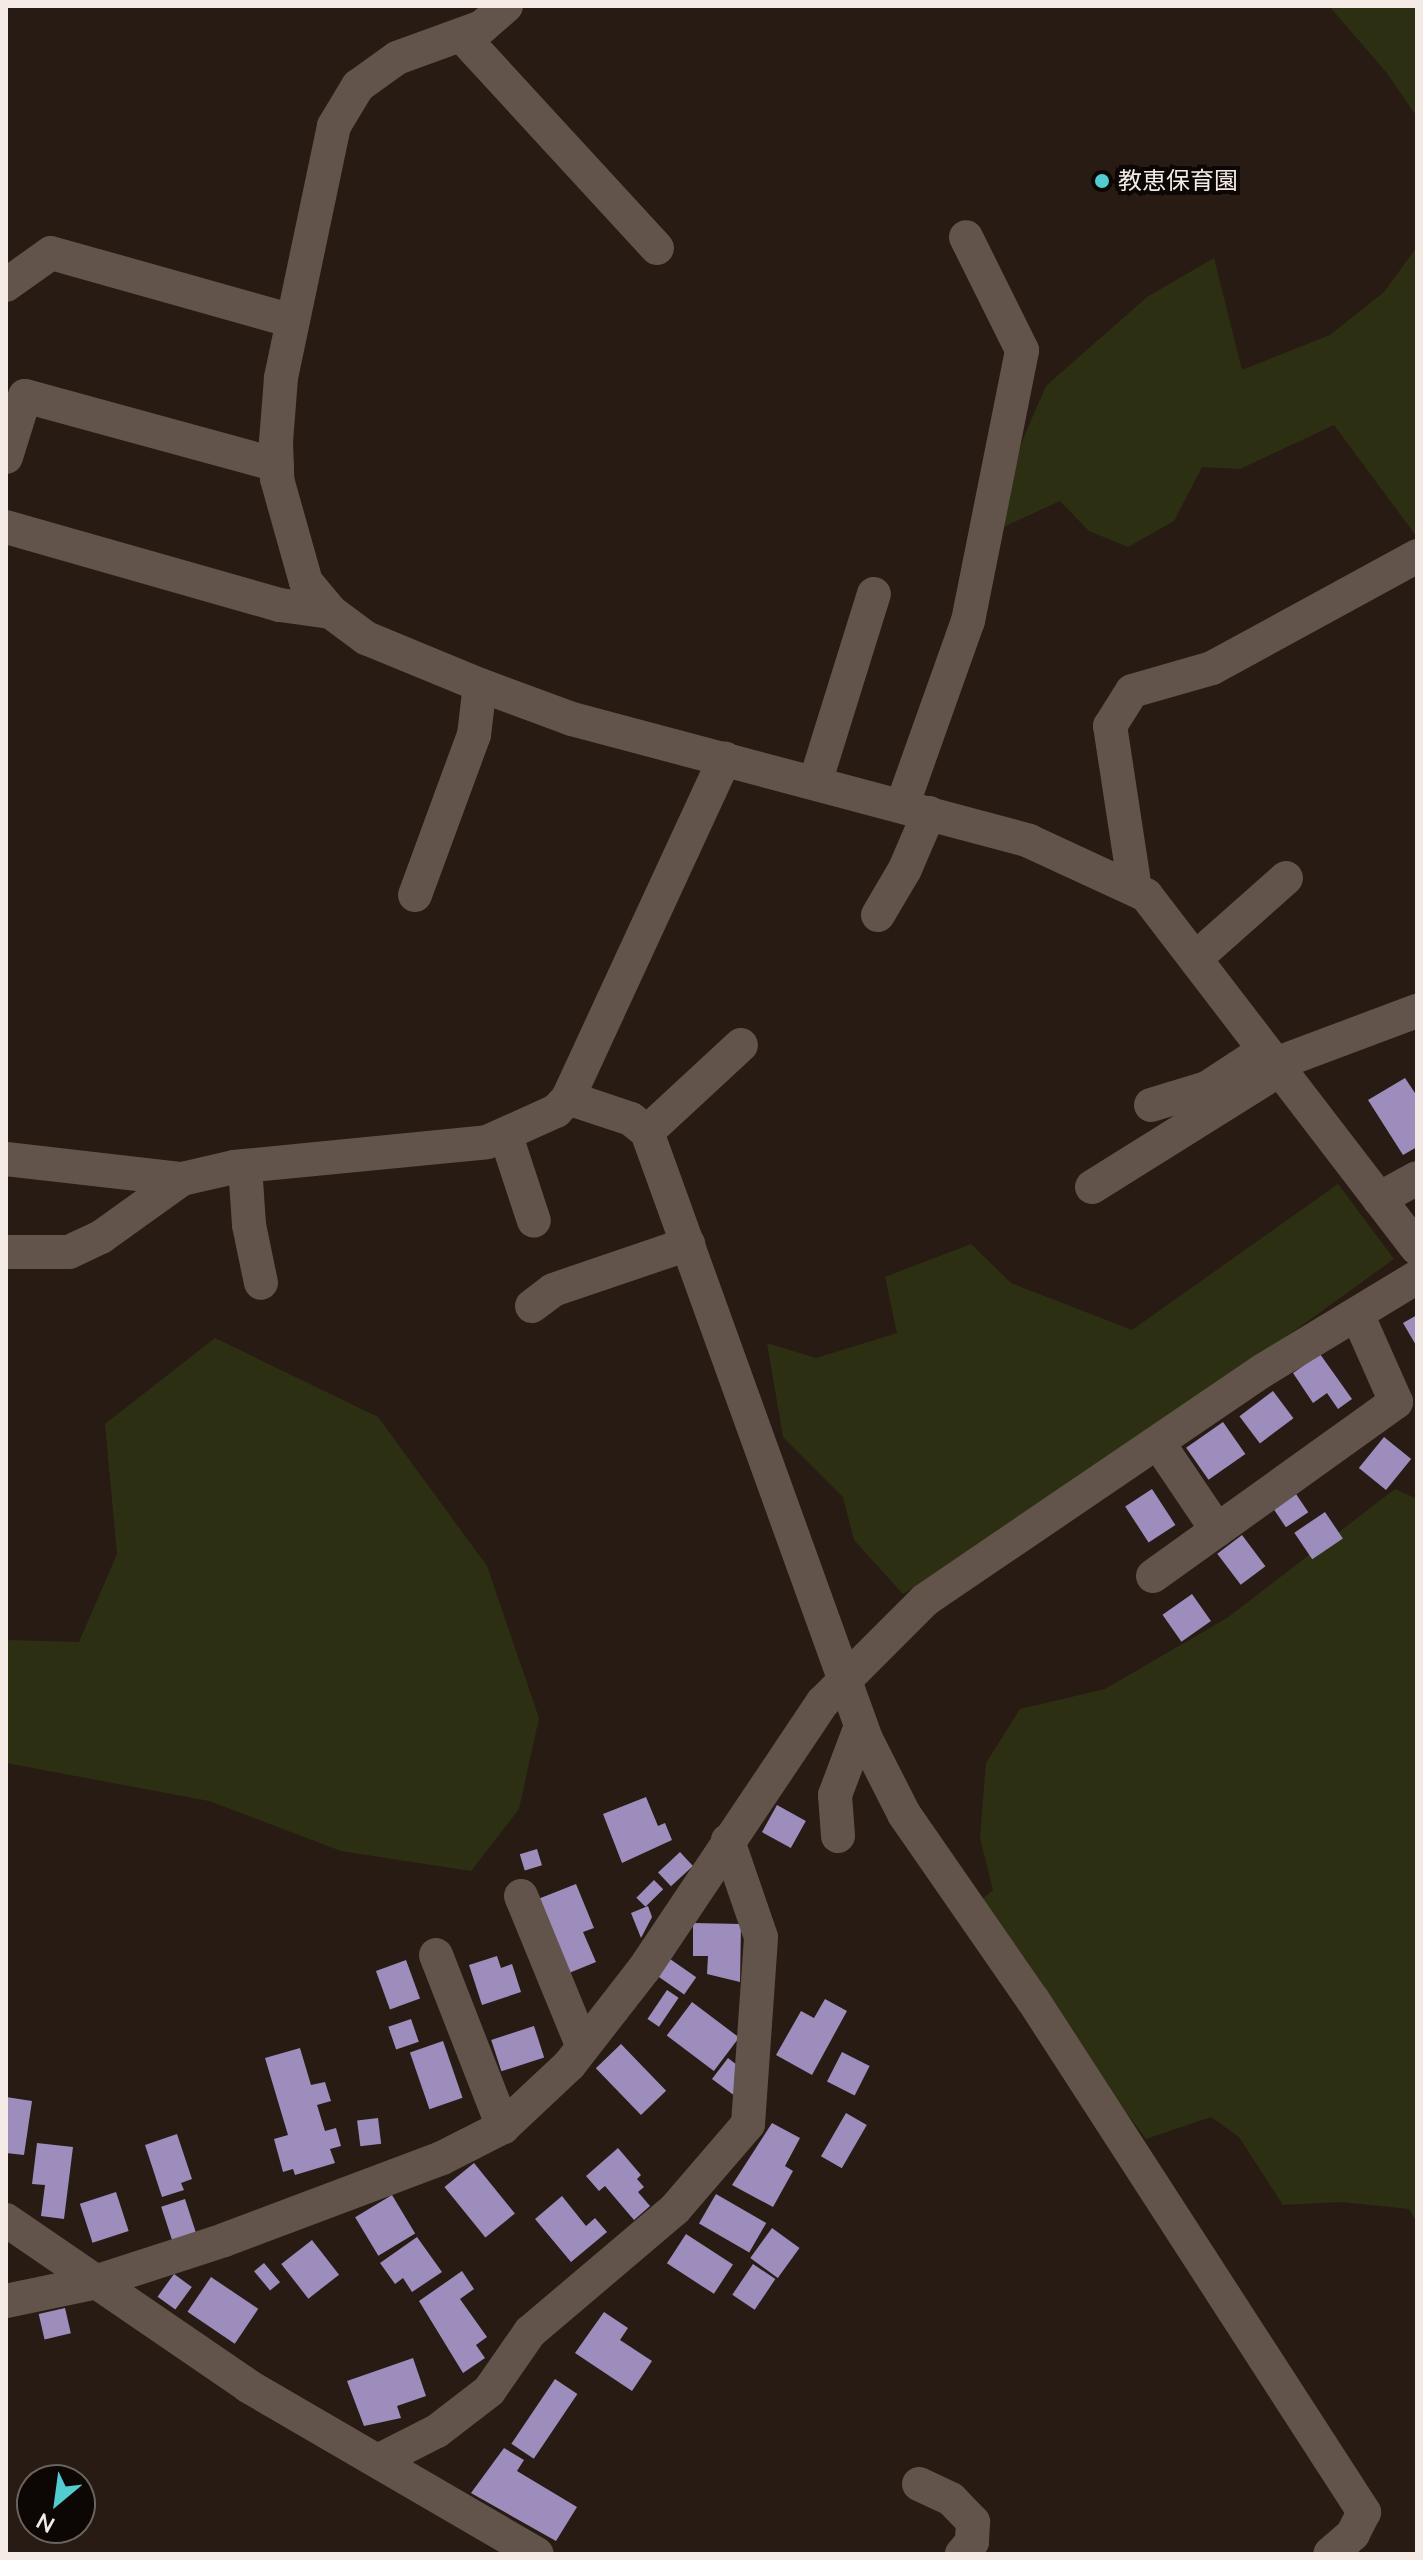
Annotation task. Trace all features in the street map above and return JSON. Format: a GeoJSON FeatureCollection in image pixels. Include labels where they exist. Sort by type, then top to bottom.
{"type":"FeatureCollection","features":[{"type":"Feature","properties":{"kind":"street"},"geometry":{"type":"LineString","coordinates":[[506,6],[462,36],[397,58],[358,86],[342,112],[323,161],[281,378],[277,465],[306,582],[331,612],[366,638],[480,685],[572,719],[1029,841],[1146,895],[1197,957],[1417,1248]]}},
{"type":"Feature","properties":{"kind":"street"},"geometry":{"type":"LineString","coordinates":[[462,36],[657,248]]}},
{"type":"Feature","properties":{"kind":"street"},"geometry":{"type":"LineString","coordinates":[[878,915],[905,869],[915,810],[968,621],[1022,350],[966,237]]}},
{"type":"Feature","properties":{"kind":"street"},"geometry":{"type":"LineString","coordinates":[[6,285],[51,253],[293,321]]}},
{"type":"Feature","properties":{"kind":"street"},"geometry":{"type":"LineString","coordinates":[[6,457],[25,396],[277,465]]}},
{"type":"Feature","properties":{"kind":"street"},"geometry":{"type":"LineString","coordinates":[[6,527],[280,605],[331,612]]}},
{"type":"Feature","properties":{"kind":"street"},"geometry":{"type":"LineString","coordinates":[[1135,889],[1110,726],[1132,691],[1212,668],[1417,556]]}},
{"type":"Feature","properties":{"kind":"street"},"geometry":{"type":"LineString","coordinates":[[815,783],[874,594]]}},
{"type":"Feature","properties":{"kind":"street"},"geometry":{"type":"LineString","coordinates":[[415,895],[474,735],[480,685]]}},
{"type":"Feature","properties":{"kind":"street"},"geometry":{"type":"LineString","coordinates":[[6,1159],[182,1179],[245,1166],[472,1144],[506,1136],[556,1111],[568,1098],[725,758]]}},
{"type":"Feature","properties":{"kind":"street"},"geometry":{"type":"LineString","coordinates":[[1197,957],[1286,878]]}},
{"type":"Feature","properties":{"kind":"street"},"geometry":{"type":"LineString","coordinates":[[1151,1105],[1207,1088],[1273,1061],[1417,1011]]}},
{"type":"Feature","properties":{"kind":"street"},"geometry":{"type":"LineString","coordinates":[[647,1132],[741,1045]]}},
{"type":"Feature","properties":{"kind":"street"},"geometry":{"type":"LineString","coordinates":[[1092,1187],[1273,1061]]}},
{"type":"Feature","properties":{"kind":"street"},"geometry":{"type":"LineString","coordinates":[[568,1098],[631,1119],[647,1132],[841,1680],[861,1726],[904,1814],[1033,2000],[1364,2512],[1353,2534],[1330,2554]]}},
{"type":"Feature","properties":{"kind":"street"},"geometry":{"type":"LineString","coordinates":[[506,1136],[534,1221]]}},
{"type":"Feature","properties":{"kind":"street"},"geometry":{"type":"LineString","coordinates":[[245,1166],[249,1225],[261,1283]]}},
{"type":"Feature","properties":{"kind":"street"},"geometry":{"type":"LineString","coordinates":[[1379,1199],[1417,1178]]}},
{"type":"Feature","properties":{"kind":"street"},"geometry":{"type":"LineString","coordinates":[[6,1252],[69,1252],[101,1237],[182,1179]]}},
{"type":"Feature","properties":{"kind":"street"},"geometry":{"type":"LineString","coordinates":[[532,1306],[553,1290],[688,1244]]}},
{"type":"Feature","properties":{"kind":"street"},"geometry":{"type":"LineString","coordinates":[[6,2301],[92,2283],[224,2240],[442,2158],[503,2127],[583,2047],[644,1969],[728,1841],[841,1680],[925,1600],[1159,1444],[1262,1371],[1417,1277]]}},
{"type":"Feature","properties":{"kind":"street"},"geometry":{"type":"LineString","coordinates":[[1153,1576],[1396,1402],[1357,1314]]}},
{"type":"Feature","properties":{"kind":"street"},"geometry":{"type":"LineString","coordinates":[[1159,1444],[1217,1530]]}},
{"type":"Feature","properties":{"kind":"street"},"geometry":{"type":"LineString","coordinates":[[838,1836],[835,1795],[861,1726]]}},
{"type":"Feature","properties":{"kind":"street"},"geometry":{"type":"LineString","coordinates":[[380,2460],[437,2431],[489,2391],[530,2332],[675,2209],[748,2124],[761,1937],[728,1841]]}},
{"type":"Feature","properties":{"kind":"street"},"geometry":{"type":"LineString","coordinates":[[521,1896],[583,2047]]}},
{"type":"Feature","properties":{"kind":"street"},"geometry":{"type":"LineString","coordinates":[[436,1955],[503,2127]]}},
{"type":"Feature","properties":{"kind":"street"},"geometry":{"type":"LineString","coordinates":[[6,2220],[92,2283],[248,2386],[537,2554]]}},
{"type":"Feature","properties":{"kind":"street"},"geometry":{"type":"LineString","coordinates":[[919,2484],[951,2499],[973,2522],[972,2542],[962,2554]]}},
{"type":"Feature","properties":{"kind":"green space"},"geometry":{"type":"Polygon","coordinates":[[[1329,6],[1417,6],[1417,117],[1387,73],[1329,6]]]}},
{"type":"Feature","properties":{"kind":"green space"},"geometry":{"type":"Polygon","coordinates":[[[1417,247],[1417,537],[1334,425],[1240,469],[1202,467],[1174,521],[1128,547],[1089,531],[1060,501],[997,530],[1023,439],[1046,386],[1147,297],[1214,258],[1242,370],[1330,335],[1384,292],[1417,247]]]}},
{"type":"Feature","properties":{"kind":"green space"},"geometry":{"type":"Polygon","coordinates":[[[1338,1184],[1394,1259],[1130,1449],[903,1594],[854,1540],[843,1497],[783,1437],[767,1343],[816,1358],[897,1333],[885,1277],[971,1244],[1011,1283],[1132,1330],[1338,1184]]]}},
{"type":"Feature","properties":{"kind":"green space"},"geometry":{"type":"Polygon","coordinates":[[[215,1338],[378,1417],[487,1566],[539,1718],[519,1809],[471,1871],[341,1851],[209,1801],[6,1763],[6,1640],[79,1642],[117,1554],[105,1424],[215,1338]]]}},
{"type":"Feature","properties":{"kind":"green space"},"geometry":{"type":"Polygon","coordinates":[[[1395,1489],[1417,1499],[1417,2223],[1409,2209],[1341,2202],[1283,2205],[1239,2137],[1211,2117],[1146,2139],[973,1907],[993,1890],[980,1838],[986,1763],[1020,1709],[1105,1689],[1227,1618],[1395,1489]]]}},
{"type":"Feature","properties":{"kind":"building"},"geometry":{"type":"Polygon","coordinates":[[[1405,1078],[1417,1096],[1417,1147],[1403,1155],[1368,1100],[1405,1078]]]}},
{"type":"Feature","properties":{"kind":"building"},"geometry":{"type":"Polygon","coordinates":[[[1417,1315],[1417,1347],[1403,1323],[1417,1315]]]}},
{"type":"Feature","properties":{"kind":"building"},"geometry":{"type":"Polygon","coordinates":[[[1320,1354],[1352,1399],[1338,1409],[1327,1393],[1313,1403],[1293,1373],[1320,1354]]]}},
{"type":"Feature","properties":{"kind":"building"},"geometry":{"type":"Polygon","coordinates":[[[1273,1391],[1293,1418],[1260,1443],[1239,1416],[1273,1391]]]}},
{"type":"Feature","properties":{"kind":"building"},"geometry":{"type":"Polygon","coordinates":[[[1223,1422],[1245,1454],[1209,1480],[1186,1448],[1223,1422]]]}},
{"type":"Feature","properties":{"kind":"building"},"geometry":{"type":"Polygon","coordinates":[[[1384,1437],[1411,1459],[1386,1490],[1359,1468],[1384,1437]]]}},
{"type":"Feature","properties":{"kind":"building"},"geometry":{"type":"Polygon","coordinates":[[[1152,1489],[1175,1525],[1149,1542],[1125,1506],[1152,1489]]]}},
{"type":"Feature","properties":{"kind":"building"},"geometry":{"type":"Polygon","coordinates":[[[1296,1494],[1308,1512],[1286,1527],[1274,1509],[1296,1494]]]}},
{"type":"Feature","properties":{"kind":"building"},"geometry":{"type":"Polygon","coordinates":[[[1325,1512],[1343,1539],[1312,1559],[1294,1533],[1325,1512]]]}},
{"type":"Feature","properties":{"kind":"building"},"geometry":{"type":"Polygon","coordinates":[[[1242,1535],[1265,1566],[1241,1585],[1217,1554],[1242,1535]]]}},
{"type":"Feature","properties":{"kind":"building"},"geometry":{"type":"Polygon","coordinates":[[[1192,1594],[1211,1621],[1181,1642],[1163,1615],[1192,1594]]]}},
{"type":"Feature","properties":{"kind":"building"},"geometry":{"type":"Polygon","coordinates":[[[646,1797],[658,1826],[665,1823],[672,1840],[622,1863],[603,1814],[646,1797]]]}},
{"type":"Feature","properties":{"kind":"building"},"geometry":{"type":"Polygon","coordinates":[[[777,1805],[806,1821],[791,1848],[762,1832],[777,1805]]]}},
{"type":"Feature","properties":{"kind":"building"},"geometry":{"type":"Polygon","coordinates":[[[537,1849],[542,1865],[525,1871],[520,1854],[537,1849]]]}},
{"type":"Feature","properties":{"kind":"building"},"geometry":{"type":"Polygon","coordinates":[[[680,1852],[693,1866],[671,1886],[658,1872],[680,1852]]]}},
{"type":"Feature","properties":{"kind":"building"},"geometry":{"type":"Polygon","coordinates":[[[654,1880],[663,1889],[646,1907],[636,1898],[654,1880]]]}},
{"type":"Feature","properties":{"kind":"building"},"geometry":{"type":"Polygon","coordinates":[[[576,1884],[594,1928],[583,1932],[596,1962],[569,1973],[538,1899],[576,1884]]]}},
{"type":"Feature","properties":{"kind":"building"},"geometry":{"type":"Polygon","coordinates":[[[648,1906],[652,1917],[641,1938],[631,1913],[648,1906]]]}},
{"type":"Feature","properties":{"kind":"building"},"geometry":{"type":"Polygon","coordinates":[[[693,1923],[741,1924],[740,1982],[707,1974],[708,1956],[693,1956],[693,1923]]]}},
{"type":"Feature","properties":{"kind":"building"},"geometry":{"type":"Polygon","coordinates":[[[497,1956],[501,1968],[512,1964],[521,1992],[482,2005],[469,1965],[497,1956]]]}},
{"type":"Feature","properties":{"kind":"building"},"geometry":{"type":"Polygon","coordinates":[[[670,1959],[696,1977],[684,1995],[658,1976],[670,1959]]]}},
{"type":"Feature","properties":{"kind":"building"},"geometry":{"type":"Polygon","coordinates":[[[406,1960],[420,1999],[390,2009],[376,1971],[406,1960]]]}},
{"type":"Feature","properties":{"kind":"building"},"geometry":{"type":"Polygon","coordinates":[[[667,1990],[679,1998],[659,2027],[647,2019],[667,1990]]]}},
{"type":"Feature","properties":{"kind":"building"},"geometry":{"type":"Polygon","coordinates":[[[825,1999],[847,2011],[812,2075],[776,2055],[801,2011],[814,2018],[825,1999]]]}},
{"type":"Feature","properties":{"kind":"building"},"geometry":{"type":"Polygon","coordinates":[[[692,2002],[739,2038],[714,2071],[667,2036],[692,2002]]]}},
{"type":"Feature","properties":{"kind":"building"},"geometry":{"type":"Polygon","coordinates":[[[411,2019],[419,2042],[396,2050],[388,2027],[411,2019]]]}},
{"type":"Feature","properties":{"kind":"building"},"geometry":{"type":"Polygon","coordinates":[[[534,2026],[544,2057],[501,2071],[491,2040],[534,2026]]]}},
{"type":"Feature","properties":{"kind":"building"},"geometry":{"type":"Polygon","coordinates":[[[443,2041],[463,2098],[429,2109],[410,2052],[443,2041]]]}},
{"type":"Feature","properties":{"kind":"building"},"geometry":{"type":"Polygon","coordinates":[[[621,2044],[666,2091],[641,2115],[596,2068],[621,2044]]]}},
{"type":"Feature","properties":{"kind":"building"},"geometry":{"type":"Polygon","coordinates":[[[300,2048],[311,2085],[325,2082],[331,2101],[317,2105],[325,2131],[336,2128],[341,2146],[330,2149],[335,2163],[295,2175],[293,2169],[283,2172],[274,2139],[288,2135],[265,2058],[300,2048]]]}},
{"type":"Feature","properties":{"kind":"building"},"geometry":{"type":"Polygon","coordinates":[[[842,2052],[870,2066],[855,2095],[827,2081],[842,2052]]]}},
{"type":"Feature","properties":{"kind":"building"},"geometry":{"type":"Polygon","coordinates":[[[728,2058],[737,2065],[735,2096],[712,2079],[728,2058]]]}},
{"type":"Feature","properties":{"kind":"building"},"geometry":{"type":"Polygon","coordinates":[[[6,2097],[32,2101],[24,2155],[6,2153],[6,2097]]]}},
{"type":"Feature","properties":{"kind":"building"},"geometry":{"type":"Polygon","coordinates":[[[846,2113],[867,2125],[842,2168],[821,2156],[846,2113]]]}},
{"type":"Feature","properties":{"kind":"building"},"geometry":{"type":"Polygon","coordinates":[[[378,2118],[381,2144],[360,2146],[357,2121],[378,2118]]]}},
{"type":"Feature","properties":{"kind":"building"},"geometry":{"type":"Polygon","coordinates":[[[772,2123],[800,2138],[785,2166],[793,2171],[773,2207],[732,2185],[772,2123]]]}},
{"type":"Feature","properties":{"kind":"building"},"geometry":{"type":"Polygon","coordinates":[[[177,2134],[192,2179],[181,2183],[184,2190],[162,2197],[145,2145],[177,2134]]]}},
{"type":"Feature","properties":{"kind":"building"},"geometry":{"type":"Polygon","coordinates":[[[37,2143],[73,2147],[64,2219],[41,2216],[45,2185],[32,2184],[37,2143]]]}},
{"type":"Feature","properties":{"kind":"building"},"geometry":{"type":"Polygon","coordinates":[[[618,2148],[641,2175],[637,2179],[644,2187],[638,2192],[650,2206],[634,2220],[605,2186],[599,2191],[586,2176],[618,2148]]]}},
{"type":"Feature","properties":{"kind":"building"},"geometry":{"type":"Polygon","coordinates":[[[474,2163],[515,2214],[485,2237],[444,2187],[474,2163]]]}},
{"type":"Feature","properties":{"kind":"building"},"geometry":{"type":"Polygon","coordinates":[[[116,2192],[129,2231],[93,2243],[80,2204],[116,2192]]]}},
{"type":"Feature","properties":{"kind":"building"},"geometry":{"type":"Polygon","coordinates":[[[716,2194],[766,2223],[749,2252],[699,2223],[716,2194]]]}},
{"type":"Feature","properties":{"kind":"building"},"geometry":{"type":"Polygon","coordinates":[[[392,2195],[415,2234],[378,2256],[355,2217],[392,2195]]]}},
{"type":"Feature","properties":{"kind":"building"},"geometry":{"type":"Polygon","coordinates":[[[562,2196],[586,2226],[595,2218],[607,2232],[571,2262],[535,2219],[562,2196]]]}},
{"type":"Feature","properties":{"kind":"building"},"geometry":{"type":"Polygon","coordinates":[[[185,2199],[196,2233],[172,2241],[161,2207],[185,2199]]]}},
{"type":"Feature","properties":{"kind":"building"},"geometry":{"type":"Polygon","coordinates":[[[772,2228],[800,2248],[778,2278],[750,2258],[772,2228]]]}},
{"type":"Feature","properties":{"kind":"building"},"geometry":{"type":"Polygon","coordinates":[[[686,2234],[733,2264],[714,2294],[667,2263],[686,2234]]]}},
{"type":"Feature","properties":{"kind":"building"},"geometry":{"type":"Polygon","coordinates":[[[417,2237],[442,2272],[412,2292],[403,2278],[395,2284],[380,2263],[417,2237]]]}},
{"type":"Feature","properties":{"kind":"building"},"geometry":{"type":"Polygon","coordinates":[[[312,2240],[339,2275],[308,2299],[281,2264],[312,2240]]]}},
{"type":"Feature","properties":{"kind":"building"},"geometry":{"type":"Polygon","coordinates":[[[264,2263],[280,2282],[270,2291],[254,2271],[264,2263]]]}},
{"type":"Feature","properties":{"kind":"building"},"geometry":{"type":"Polygon","coordinates":[[[753,2264],[775,2279],[755,2310],[732,2295],[753,2264]]]}},
{"type":"Feature","properties":{"kind":"building"},"geometry":{"type":"Polygon","coordinates":[[[462,2271],[474,2289],[460,2299],[487,2337],[476,2345],[485,2358],[463,2373],[419,2301],[462,2271]]]}},
{"type":"Feature","properties":{"kind":"building"},"geometry":{"type":"Polygon","coordinates":[[[174,2274],[192,2287],[175,2310],[158,2297],[174,2274]]]}},
{"type":"Feature","properties":{"kind":"building"},"geometry":{"type":"Polygon","coordinates":[[[211,2277],[258,2309],[235,2344],[188,2312],[211,2277]]]}},
{"type":"Feature","properties":{"kind":"building"},"geometry":{"type":"Polygon","coordinates":[[[65,2308],[71,2333],[45,2339],[39,2314],[65,2308]]]}},
{"type":"Feature","properties":{"kind":"building"},"geometry":{"type":"Polygon","coordinates":[[[604,2312],[628,2328],[620,2340],[652,2361],[632,2391],[575,2353],[604,2312]]]}},
{"type":"Feature","properties":{"kind":"building"},"geometry":{"type":"Polygon","coordinates":[[[413,2358],[426,2396],[397,2406],[401,2418],[364,2426],[347,2381],[413,2358]]]}},
{"type":"Feature","properties":{"kind":"building"},"geometry":{"type":"Polygon","coordinates":[[[555,2379],[577,2394],[534,2459],[511,2444],[555,2379]]]}},
{"type":"Feature","properties":{"kind":"building"},"geometry":{"type":"Polygon","coordinates":[[[504,2448],[524,2460],[517,2471],[577,2507],[556,2541],[471,2493],[504,2448]]]}},
{"type":"Feature","properties":{"kind":"place","name":"教恵保育園"},"geometry":{"type":"Point","coordinates":[1102,181]}}]}
